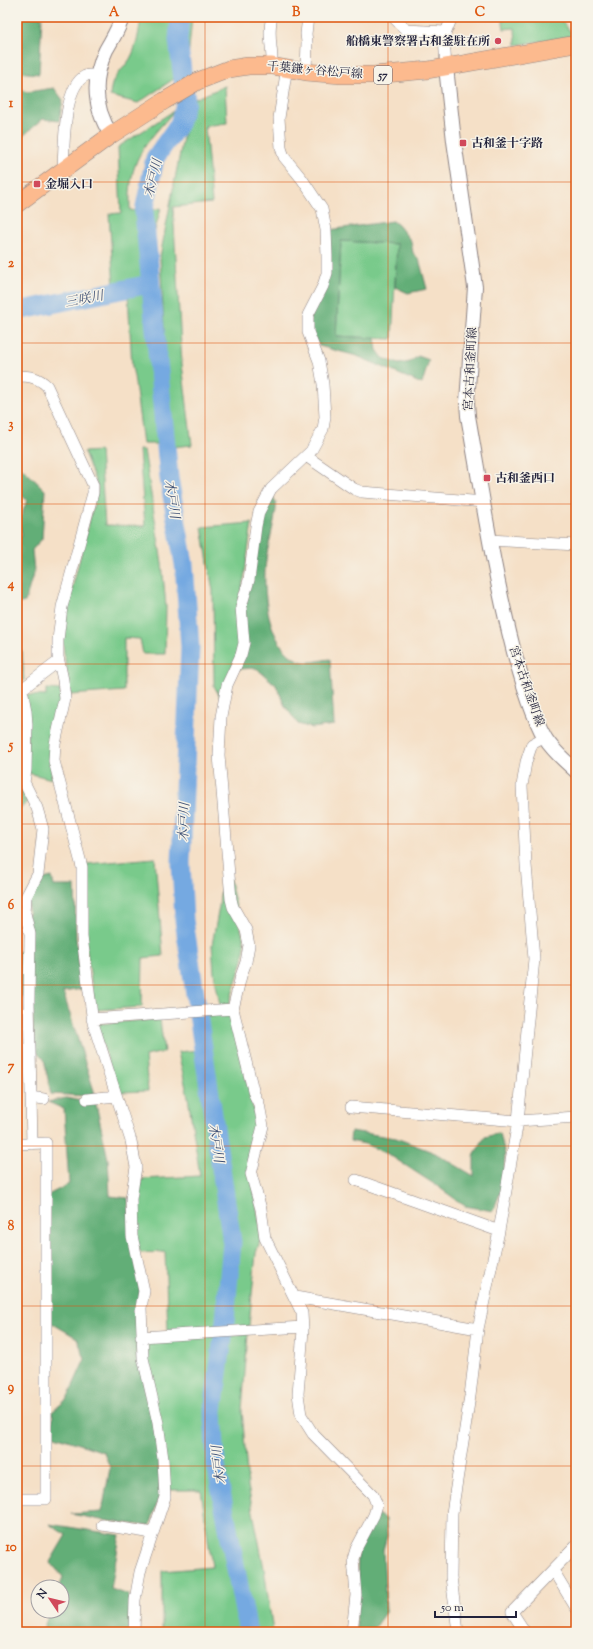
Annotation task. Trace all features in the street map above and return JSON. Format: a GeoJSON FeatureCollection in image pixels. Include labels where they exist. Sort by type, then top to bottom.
{"type":"FeatureCollection","features":[{"type":"Feature","properties":{"kind":"main road","name":"千葉鎌ヶ谷松戸線"},"geometry":{"type":"LineString","coordinates":[[111,135],[198,81],[229,69],[248,66],[280,66],[306,72],[341,75],[374,75],[446,67],[576,44]]}},
{"type":"Feature","properties":{"kind":"main road","name":"57"},"geometry":{"type":"LineString","coordinates":[[17,204],[111,135]]}},
{"type":"Feature","properties":{"kind":"street"},"geometry":{"type":"LineString","coordinates":[[111,135],[105,125],[99,106],[96,86],[100,63],[116,34],[122,17]]}},
{"type":"Feature","properties":{"kind":"street"},"geometry":{"type":"LineString","coordinates":[[272,17],[269,35],[273,57],[280,66],[281,148],[284,157],[302,179],[322,209],[326,230],[327,273],[323,286],[308,315],[308,332],[320,369],[326,417],[323,429],[311,451],[270,489],[259,512],[249,580],[241,607],[244,643],[241,655],[227,685],[221,717],[219,754],[231,899],[233,907],[246,930],[249,945],[246,962],[233,1009],[254,1094],[259,1104],[263,1126],[251,1174],[261,1209],[265,1238],[302,1313],[303,1327],[298,1394],[302,1415],[313,1434],[373,1495],[377,1505],[374,1515],[356,1549],[353,1559],[356,1595],[352,1632]]}},
{"type":"Feature","properties":{"kind":"street"},"geometry":{"type":"LineString","coordinates":[[306,72],[306,34],[308,17]]}},
{"type":"Feature","properties":{"kind":"street"},"geometry":{"type":"LineString","coordinates":[[393,17],[406,30],[446,32]]}},
{"type":"Feature","properties":{"kind":"street"},"geometry":{"type":"LineString","coordinates":[[446,67],[444,54],[446,32],[452,17]]}},
{"type":"Feature","properties":{"kind":"street","name":"宮本古和釜町線"},"geometry":{"type":"LineString","coordinates":[[446,67],[454,141],[475,287],[467,402],[468,416],[490,540],[509,632],[519,669],[534,712],[545,737],[556,752],[576,771]]}},
{"type":"Feature","properties":{"kind":"street"},"geometry":{"type":"LineString","coordinates":[[63,171],[66,122],[70,99],[79,80],[86,75],[97,76]]}},
{"type":"Feature","properties":{"kind":"street"},"geometry":{"type":"LineString","coordinates":[[17,376],[30,376],[43,382],[47,386],[93,485],[93,493],[62,607],[58,640],[59,660],[65,699],[55,744],[54,762],[82,867],[82,937],[92,1019],[131,1141],[136,1167],[131,1199],[132,1236],[144,1291],[141,1308],[141,1337],[143,1358],[158,1423],[163,1459],[165,1497],[140,1572],[134,1600],[134,1632]]}},
{"type":"Feature","properties":{"kind":"street"},"geometry":{"type":"LineString","coordinates":[[306,456],[354,489],[362,492],[484,502]]}},
{"type":"Feature","properties":{"kind":"street"},"geometry":{"type":"LineString","coordinates":[[490,540],[576,545]]}},
{"type":"Feature","properties":{"kind":"street"},"geometry":{"type":"LineString","coordinates":[[32,1144],[29,1000],[30,934],[25,913],[26,897],[38,874],[43,829],[37,808],[24,782],[26,770],[27,725],[22,689],[59,660]]}},
{"type":"Feature","properties":{"kind":"street"},"geometry":{"type":"LineString","coordinates":[[458,1632],[451,1577],[452,1513],[470,1396],[478,1329],[499,1231],[518,1121],[534,959],[526,865],[522,786],[526,762],[532,744],[545,737]]}},
{"type":"Feature","properties":{"kind":"street"},"geometry":{"type":"LineString","coordinates":[[92,1019],[233,1009]]}},
{"type":"Feature","properties":{"kind":"street"},"geometry":{"type":"LineString","coordinates":[[87,1099],[116,1096]]}},
{"type":"Feature","properties":{"kind":"street"},"geometry":{"type":"LineString","coordinates":[[31,1097],[44,1099]]}},
{"type":"Feature","properties":{"kind":"street"},"geometry":{"type":"LineString","coordinates":[[351,1107],[518,1121],[576,1117]]}},
{"type":"Feature","properties":{"kind":"street"},"geometry":{"type":"LineString","coordinates":[[17,1144],[46,1143],[46,1499],[17,1499]]}},
{"type":"Feature","properties":{"kind":"street"},"geometry":{"type":"LineString","coordinates":[[356,1180],[499,1231]]}},
{"type":"Feature","properties":{"kind":"street"},"geometry":{"type":"LineString","coordinates":[[295,1297],[478,1329]]}},
{"type":"Feature","properties":{"kind":"street"},"geometry":{"type":"LineString","coordinates":[[141,1337],[303,1327]]}},
{"type":"Feature","properties":{"kind":"street"},"geometry":{"type":"LineString","coordinates":[[102,1525],[153,1533]]}},
{"type":"Feature","properties":{"kind":"street"},"geometry":{"type":"LineString","coordinates":[[525,1632],[512,1612],[576,1546]]}},
{"type":"Feature","properties":{"kind":"street"},"geometry":{"type":"LineString","coordinates":[[553,1570],[576,1608]]}},
{"type":"Feature","properties":{"kind":"green space"},"geometry":{"type":"Polygon","coordinates":[[[17,17],[42,17],[39,74],[17,72],[17,24],[20,19],[17,17]]]}},
{"type":"Feature","properties":{"kind":"green space"},"geometry":{"type":"Polygon","coordinates":[[[141,17],[192,17],[187,70],[138,103],[110,96],[114,79],[130,59],[134,49],[141,17]]]}},
{"type":"Feature","properties":{"kind":"green space"},"geometry":{"type":"Polygon","coordinates":[[[502,17],[559,17],[574,36],[516,45],[515,28],[504,29],[502,17]]]}},
{"type":"Feature","properties":{"kind":"green space"},"geometry":{"type":"Polygon","coordinates":[[[225,86],[227,123],[205,126],[212,203],[173,207],[182,364],[192,445],[171,447],[160,257],[190,101],[225,86]]]}},
{"type":"Feature","properties":{"kind":"green space"},"geometry":{"type":"Polygon","coordinates":[[[17,88],[27,92],[54,88],[63,100],[59,121],[43,119],[17,141],[17,88]]]}},
{"type":"Feature","properties":{"kind":"green space"},"geometry":{"type":"Polygon","coordinates":[[[175,110],[146,144],[140,155],[135,166],[130,193],[130,210],[144,212],[161,208],[148,256],[153,281],[114,288],[109,214],[121,213],[118,147],[175,110]]]}},
{"type":"Feature","properties":{"kind":"green space"},"geometry":{"type":"Polygon","coordinates":[[[393,221],[411,241],[413,253],[419,259],[427,289],[408,293],[395,287],[397,244],[341,241],[336,336],[375,338],[377,350],[383,358],[399,364],[410,362],[418,356],[429,360],[422,384],[357,356],[319,346],[310,332],[310,314],[318,299],[329,230],[393,221]]]}},
{"type":"Feature","properties":{"kind":"green space"},"geometry":{"type":"Polygon","coordinates":[[[341,241],[397,244],[392,339],[336,336],[341,241]]]}},
{"type":"Feature","properties":{"kind":"green space"},"geometry":{"type":"Polygon","coordinates":[[[152,289],[163,444],[143,444],[132,367],[128,294],[152,289]]]}},
{"type":"Feature","properties":{"kind":"green space"},"geometry":{"type":"Polygon","coordinates":[[[139,450],[144,450],[162,563],[166,607],[165,654],[143,654],[140,639],[124,638],[124,691],[70,695],[62,638],[68,605],[98,488],[84,452],[100,451],[105,525],[145,526],[139,450]]]}},
{"type":"Feature","properties":{"kind":"green space"},"geometry":{"type":"Polygon","coordinates":[[[17,467],[22,468],[45,490],[42,539],[32,550],[34,571],[25,602],[17,604],[17,538],[22,536],[19,523],[27,500],[17,492],[17,467]]]}},
{"type":"Feature","properties":{"kind":"green space"},"geometry":{"type":"Polygon","coordinates":[[[272,494],[276,507],[265,572],[266,601],[269,616],[280,644],[289,654],[303,662],[330,659],[334,725],[312,728],[298,724],[285,706],[276,685],[256,668],[239,669],[245,608],[259,527],[272,494]]]}},
{"type":"Feature","properties":{"kind":"green space"},"geometry":{"type":"Polygon","coordinates":[[[252,523],[244,579],[237,607],[239,644],[238,654],[220,697],[214,686],[213,591],[202,527],[252,523]]]}},
{"type":"Feature","properties":{"kind":"green space"},"geometry":{"type":"Polygon","coordinates":[[[17,649],[22,651],[24,681],[17,688],[17,649]]]}},
{"type":"Feature","properties":{"kind":"green space"},"geometry":{"type":"Polygon","coordinates":[[[46,689],[60,690],[61,697],[51,760],[52,779],[28,773],[26,695],[46,696],[46,689]]]}},
{"type":"Feature","properties":{"kind":"green space"},"geometry":{"type":"Polygon","coordinates":[[[17,691],[25,713],[22,768],[18,780],[31,800],[17,811],[17,691]]]}},
{"type":"Feature","properties":{"kind":"green space"},"geometry":{"type":"Polygon","coordinates":[[[224,856],[245,945],[243,960],[229,1004],[220,1005],[214,973],[212,945],[219,907],[224,856]]]}},
{"type":"Feature","properties":{"kind":"green space"},"geometry":{"type":"Polygon","coordinates":[[[155,858],[163,956],[143,958],[142,1007],[95,1010],[85,936],[86,864],[155,858]]]}},
{"type":"Feature","properties":{"kind":"green space"},"geometry":{"type":"Polygon","coordinates":[[[52,877],[54,886],[75,886],[76,938],[82,989],[63,992],[95,1094],[86,1096],[51,1094],[44,1059],[33,1048],[33,998],[17,996],[17,952],[26,951],[29,897],[39,880],[52,877]]]}},
{"type":"Feature","properties":{"kind":"green space"},"geometry":{"type":"Polygon","coordinates":[[[227,1014],[232,1017],[258,1129],[250,1165],[260,1227],[260,1241],[256,1253],[249,1326],[229,1327],[236,1241],[201,1015],[227,1014]]]}},
{"type":"Feature","properties":{"kind":"green space"},"geometry":{"type":"Polygon","coordinates":[[[160,1019],[164,1052],[145,1056],[148,1091],[118,1092],[96,1024],[160,1019]]]}},
{"type":"Feature","properties":{"kind":"green space"},"geometry":{"type":"Polygon","coordinates":[[[200,1050],[229,1242],[223,1329],[168,1332],[165,1252],[140,1253],[136,1236],[136,1196],[143,1179],[200,1176],[188,1097],[178,1052],[200,1050]]]}},
{"type":"Feature","properties":{"kind":"green space"},"geometry":{"type":"Polygon","coordinates":[[[66,1098],[96,1104],[108,1159],[110,1196],[128,1198],[140,1290],[137,1355],[155,1426],[159,1459],[160,1494],[150,1526],[101,1520],[71,1514],[102,1512],[110,1468],[104,1452],[52,1435],[53,1411],[67,1399],[85,1359],[77,1338],[48,1321],[48,1195],[69,1184],[64,1109],[48,1102],[66,1098]]]}},
{"type":"Feature","properties":{"kind":"green space"},"geometry":{"type":"Polygon","coordinates":[[[351,1131],[396,1138],[435,1153],[474,1176],[474,1155],[485,1137],[500,1133],[505,1155],[503,1186],[493,1211],[465,1206],[388,1154],[365,1144],[350,1141],[351,1131]]]}},
{"type":"Feature","properties":{"kind":"green space"},"geometry":{"type":"Polygon","coordinates":[[[248,1334],[242,1410],[248,1486],[264,1568],[273,1632],[255,1632],[255,1624],[241,1576],[219,1456],[219,1408],[229,1336],[248,1334]]]}},
{"type":"Feature","properties":{"kind":"green space"},"geometry":{"type":"Polygon","coordinates":[[[218,1336],[208,1411],[209,1452],[219,1519],[234,1575],[243,1632],[162,1632],[162,1571],[212,1567],[201,1490],[168,1490],[147,1356],[147,1340],[218,1336]]]}},
{"type":"Feature","properties":{"kind":"green space"},"geometry":{"type":"Polygon","coordinates":[[[377,1514],[386,1519],[387,1536],[383,1550],[386,1611],[371,1632],[356,1632],[358,1549],[377,1514]]]}},
{"type":"Feature","properties":{"kind":"green space"},"geometry":{"type":"Polygon","coordinates":[[[49,1524],[120,1535],[111,1589],[129,1595],[130,1632],[42,1632],[47,1619],[70,1619],[70,1579],[62,1579],[63,1577],[50,1562],[66,1535],[49,1524]]]}},
{"type":"Feature","properties":{"kind":"waterway","name":"木戸川"},"geometry":{"type":"LineString","coordinates":[[180,17],[178,40],[186,102],[179,124],[155,158],[144,212],[169,478],[184,564],[190,647],[181,863],[184,920],[232,1242],[225,1321],[213,1411],[216,1465],[248,1632]]}},
{"type":"Feature","properties":{"kind":"waterway","name":"三咲川"},"geometry":{"type":"LineString","coordinates":[[17,311],[150,284]]}},
{"type":"Feature","properties":{"kind":"place","name":"船橋東警察署古和釜駐在所"},"geometry":{"type":"Point","coordinates":[498,41]}},
{"type":"Feature","properties":{"kind":"place","name":"古和釜十字路"},"geometry":{"type":"Point","coordinates":[463,143]}},
{"type":"Feature","properties":{"kind":"place","name":"金堀入口"},"geometry":{"type":"Point","coordinates":[37,184]}},
{"type":"Feature","properties":{"kind":"place","name":"古和釜西口"},"geometry":{"type":"Point","coordinates":[487,478]}}]}
